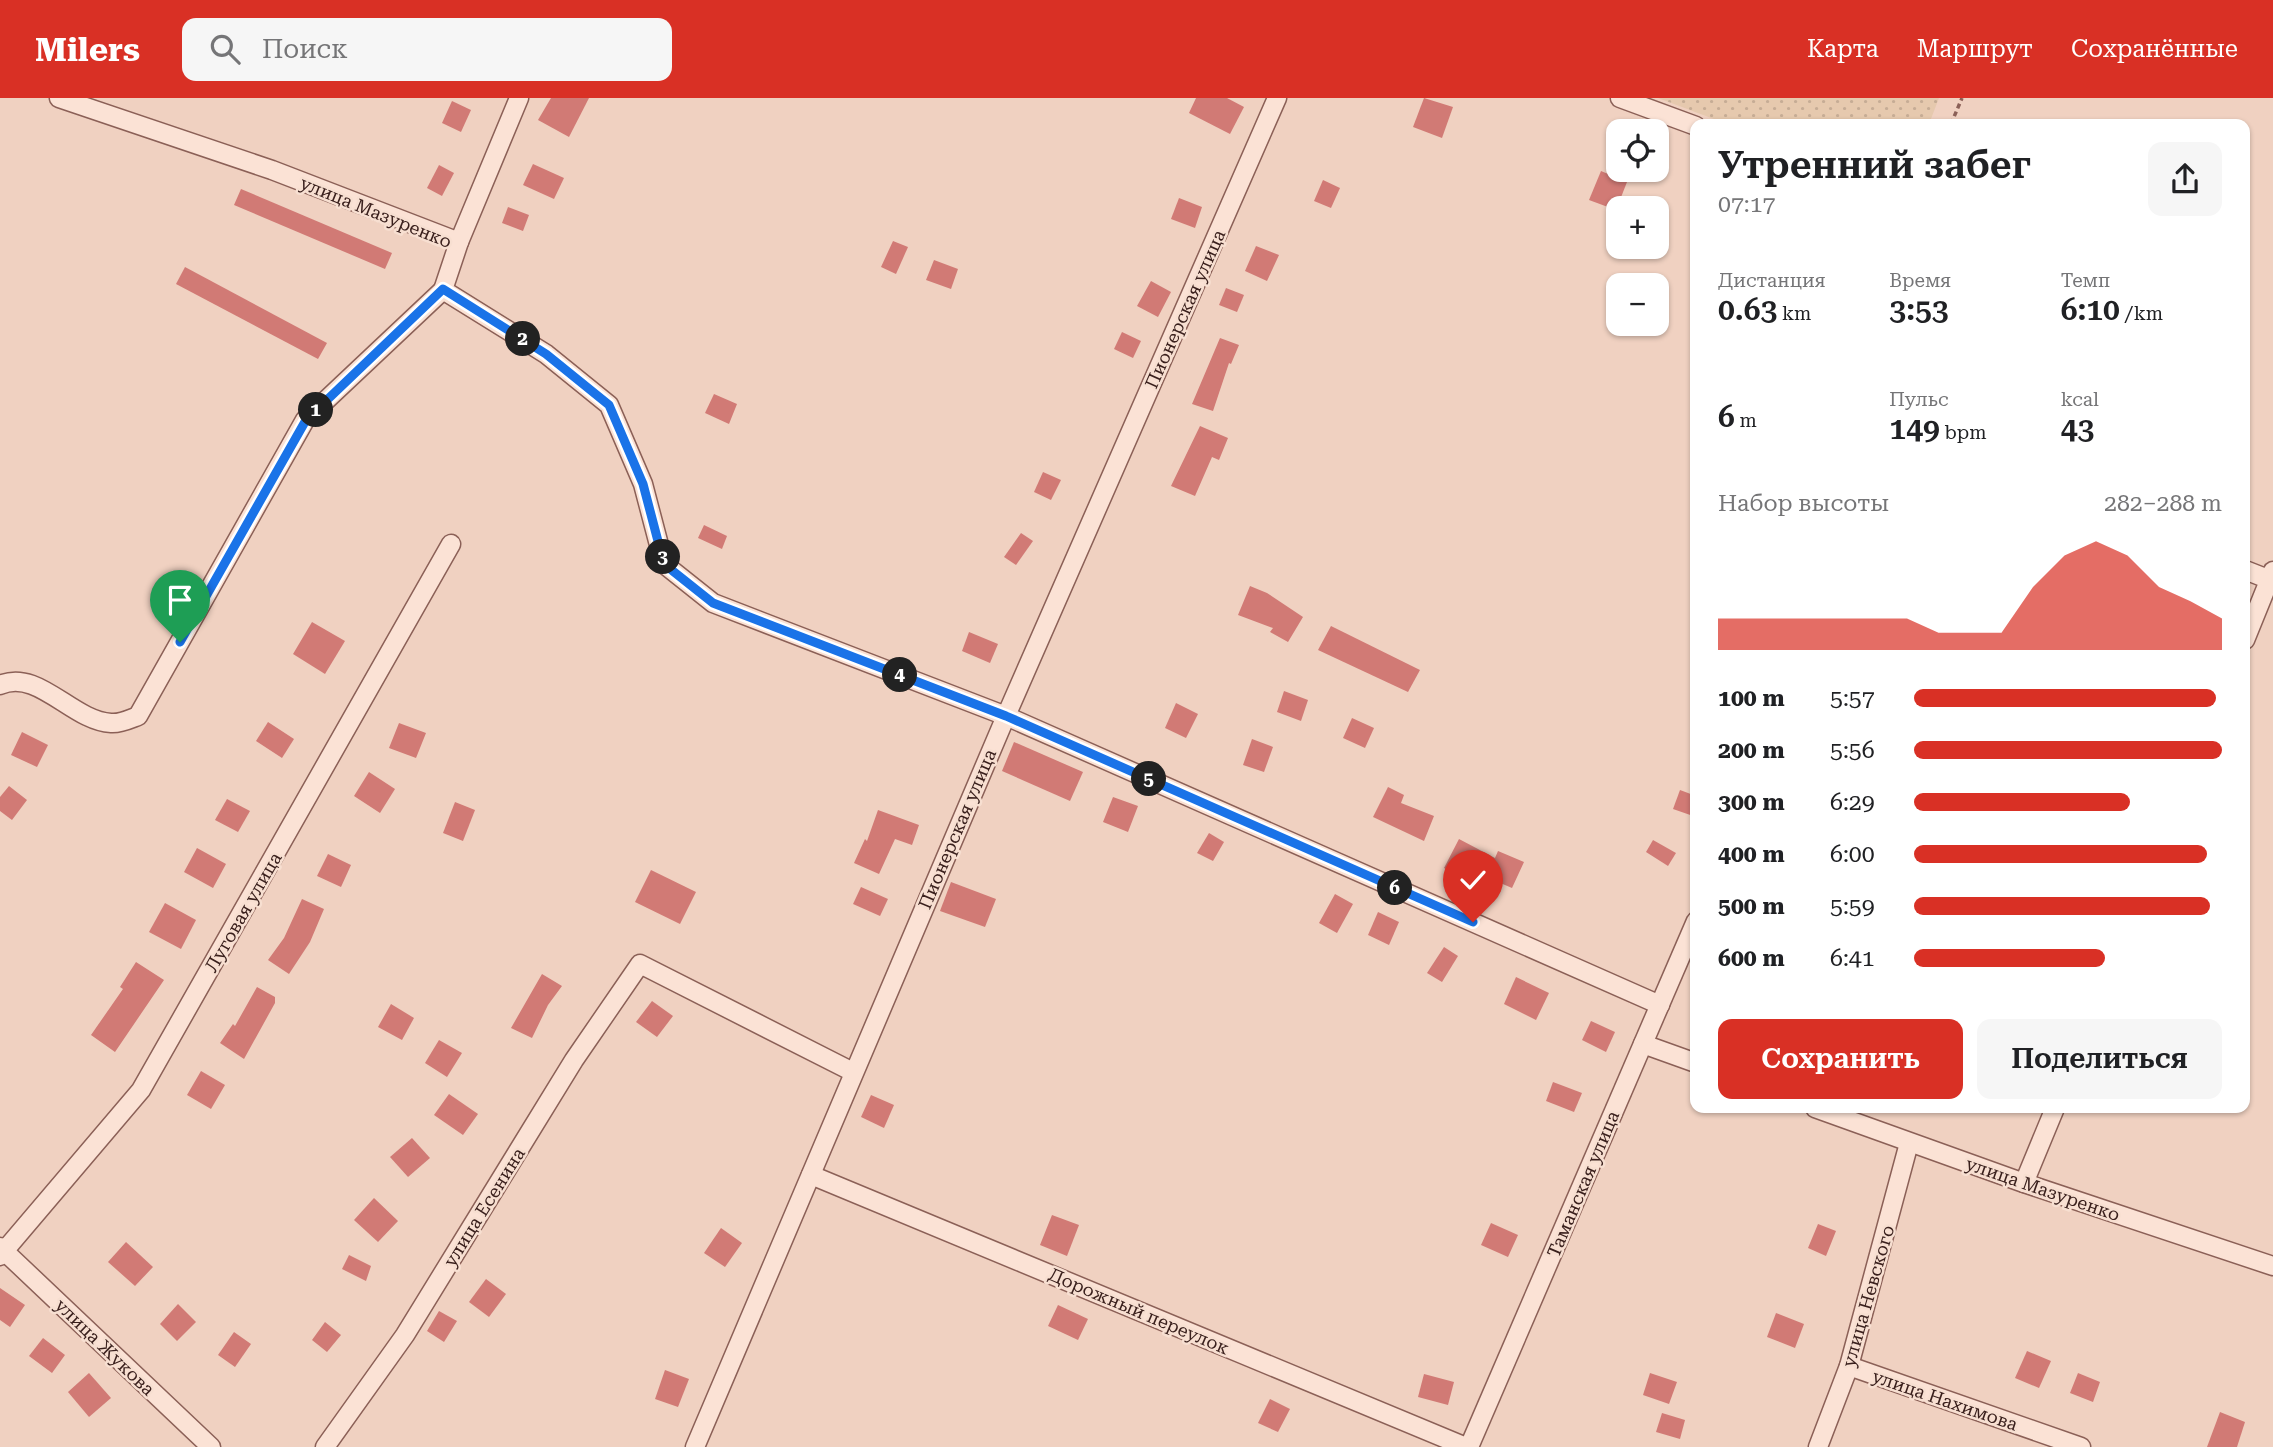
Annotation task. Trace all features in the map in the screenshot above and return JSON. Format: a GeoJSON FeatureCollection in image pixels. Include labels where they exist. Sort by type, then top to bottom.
{"type":"FeatureCollection","features":[{"type":"Feature","properties":{"kind":"street","name":"улица Мазуренко"},"geometry":{"type":"LineString","coordinates":[[59,98],[272,170],[459,242],[443,289]]}},
{"type":"Feature","properties":{"kind":"street"},"geometry":{"type":"LineString","coordinates":[[459,242],[519,98]]}},
{"type":"Feature","properties":{"kind":"street","name":"Пионерская улица"},"geometry":{"type":"LineString","coordinates":[[695,1447],[1006,716],[1277,98]]}},
{"type":"Feature","properties":{"kind":"street"},"geometry":{"type":"LineString","coordinates":[[1620,98],[1690,124]]}},
{"type":"Feature","properties":{"kind":"street"},"geometry":{"type":"LineString","coordinates":[[0,685],[38,685],[85,718],[114,724],[138,716],[306,420],[443,289],[546,354],[609,405],[643,484],[664,564],[713,603],[1006,716],[1660,1005]]}},
{"type":"Feature","properties":{"kind":"street","name":"Луговая улица"},"geometry":{"type":"LineString","coordinates":[[1,1251],[141,1090],[451,544]]}},
{"type":"Feature","properties":{"kind":"street"},"geometry":{"type":"LineString","coordinates":[[2250,571],[2272,577],[2250,628]]}},
{"type":"Feature","properties":{"kind":"street","name":"Таманская улица"},"geometry":{"type":"LineString","coordinates":[[1468,1447],[1690,935]]}},
{"type":"Feature","properties":{"kind":"street","name":"улица Есенина"},"geometry":{"type":"LineString","coordinates":[[325,1447],[405,1335],[575,1060],[640,964],[853,1072]]}},
{"type":"Feature","properties":{"kind":"street"},"geometry":{"type":"LineString","coordinates":[[1643,1044],[1690,1061]]}},
{"type":"Feature","properties":{"kind":"street","name":"улица Мазуренко"},"geometry":{"type":"LineString","coordinates":[[1828,1113],[2024,1183],[2273,1266]]}},
{"type":"Feature","properties":{"kind":"street"},"geometry":{"type":"LineString","coordinates":[[2024,1183],[2053,1113]]}},
{"type":"Feature","properties":{"kind":"street","name":"улица Невского"},"geometry":{"type":"LineString","coordinates":[[1818,1447],[1849,1366],[1909,1143]]}},
{"type":"Feature","properties":{"kind":"street","name":"Дорожный переулок"},"geometry":{"type":"LineString","coordinates":[[811,1175],[1468,1447]]}},
{"type":"Feature","properties":{"kind":"street","name":"улица Жукова"},"geometry":{"type":"LineString","coordinates":[[1,1251],[211,1447]]}},
{"type":"Feature","properties":{"kind":"street","name":"улица Нахимова"},"geometry":{"type":"LineString","coordinates":[[1849,1366],[2081,1447]]}},
{"type":"Feature","properties":{"kind":"path"},"geometry":{"type":"LineString","coordinates":[[1953,119],[1962,98]]}},
{"type":"Feature","properties":{"kind":"shaded area"},"geometry":{"type":"Polygon","coordinates":[[[1658,98],[1939,98],[1931,119],[1714,119],[1658,98]]]}},
{"type":"Feature","properties":{"kind":"building"},"geometry":{"type":"Polygon","coordinates":[[[551,98],[589,98],[569,137],[538,120],[551,98]]]}},
{"type":"Feature","properties":{"kind":"building"},"geometry":{"type":"Polygon","coordinates":[[[1196,98],[1227,98],[1244,107],[1230,134],[1189,113],[1196,98]]]}},
{"type":"Feature","properties":{"kind":"building"},"geometry":{"type":"Polygon","coordinates":[[[1424,98],[1453,107],[1442,138],[1413,127],[1424,98]]]}},
{"type":"Feature","properties":{"kind":"building"},"geometry":{"type":"Polygon","coordinates":[[[452,101],[471,110],[461,132],[442,123],[452,101]]]}},
{"type":"Feature","properties":{"kind":"building"},"geometry":{"type":"Polygon","coordinates":[[[533,164],[564,178],[554,199],[523,185],[533,164]]]}},
{"type":"Feature","properties":{"kind":"building"},"geometry":{"type":"Polygon","coordinates":[[[439,165],[454,173],[442,196],[427,188],[439,165]]]}},
{"type":"Feature","properties":{"kind":"building"},"geometry":{"type":"Polygon","coordinates":[[[1601,171],[1606,173],[1606,182],[1627,182],[1622,196],[1606,196],[1606,206],[1589,200],[1601,171]]]}},
{"type":"Feature","properties":{"kind":"building"},"geometry":{"type":"Polygon","coordinates":[[[1323,180],[1340,188],[1331,208],[1314,201],[1323,180]]]}},
{"type":"Feature","properties":{"kind":"building"},"geometry":{"type":"Polygon","coordinates":[[[241,189],[392,253],[385,269],[234,205],[241,189]]]}},
{"type":"Feature","properties":{"kind":"building"},"geometry":{"type":"Polygon","coordinates":[[[1179,198],[1202,207],[1195,228],[1171,219],[1179,198]]]}},
{"type":"Feature","properties":{"kind":"building"},"geometry":{"type":"Polygon","coordinates":[[[508,207],[529,215],[523,231],[502,223],[508,207]]]}},
{"type":"Feature","properties":{"kind":"building"},"geometry":{"type":"Polygon","coordinates":[[[893,241],[908,247],[896,274],[881,267],[893,241]]]}},
{"type":"Feature","properties":{"kind":"building"},"geometry":{"type":"Polygon","coordinates":[[[1256,246],[1279,255],[1267,281],[1245,271],[1256,246]]]}},
{"type":"Feature","properties":{"kind":"building"},"geometry":{"type":"Polygon","coordinates":[[[934,260],[958,269],[951,289],[926,280],[934,260]]]}},
{"type":"Feature","properties":{"kind":"building"},"geometry":{"type":"Polygon","coordinates":[[[185,267],[327,343],[318,359],[176,284],[185,267]]]}},
{"type":"Feature","properties":{"kind":"building"},"geometry":{"type":"Polygon","coordinates":[[[1151,281],[1171,292],[1158,317],[1137,306],[1151,281]]]}},
{"type":"Feature","properties":{"kind":"building"},"geometry":{"type":"Polygon","coordinates":[[[1226,288],[1244,295],[1237,312],[1219,305],[1226,288]]]}},
{"type":"Feature","properties":{"kind":"building"},"geometry":{"type":"Polygon","coordinates":[[[1122,332],[1141,341],[1133,358],[1114,349],[1122,332]]]}},
{"type":"Feature","properties":{"kind":"building"},"geometry":{"type":"Polygon","coordinates":[[[1220,338],[1239,345],[1231,364],[1229,363],[1213,411],[1192,404],[1220,338]]]}},
{"type":"Feature","properties":{"kind":"building"},"geometry":{"type":"Polygon","coordinates":[[[714,394],[737,404],[729,424],[705,413],[714,394]]]}},
{"type":"Feature","properties":{"kind":"building"},"geometry":{"type":"Polygon","coordinates":[[[1200,426],[1228,438],[1219,460],[1212,457],[1195,496],[1171,486],[1200,426]]]}},
{"type":"Feature","properties":{"kind":"building"},"geometry":{"type":"Polygon","coordinates":[[[1043,472],[1061,480],[1051,500],[1034,492],[1043,472]]]}},
{"type":"Feature","properties":{"kind":"building"},"geometry":{"type":"Polygon","coordinates":[[[704,525],[727,536],[722,549],[698,538],[704,525]]]}},
{"type":"Feature","properties":{"kind":"building"},"geometry":{"type":"Polygon","coordinates":[[[1021,533],[1033,541],[1016,565],[1004,557],[1021,533]]]}},
{"type":"Feature","properties":{"kind":"building"},"geometry":{"type":"Polygon","coordinates":[[[1250,586],[1267,593],[1303,617],[1288,642],[1270,632],[1273,628],[1238,615],[1250,586]]]}},
{"type":"Feature","properties":{"kind":"building"},"geometry":{"type":"Polygon","coordinates":[[[312,622],[345,641],[325,674],[293,654],[312,622]]]}},
{"type":"Feature","properties":{"kind":"building"},"geometry":{"type":"Polygon","coordinates":[[[1331,626],[1420,670],[1408,692],[1318,650],[1331,626]]]}},
{"type":"Feature","properties":{"kind":"building"},"geometry":{"type":"Polygon","coordinates":[[[969,632],[998,644],[990,663],[962,651],[969,632]]]}},
{"type":"Feature","properties":{"kind":"building"},"geometry":{"type":"Polygon","coordinates":[[[1284,691],[1308,700],[1301,721],[1277,712],[1284,691]]]}},
{"type":"Feature","properties":{"kind":"building"},"geometry":{"type":"Polygon","coordinates":[[[1176,703],[1198,714],[1186,738],[1165,728],[1176,703]]]}},
{"type":"Feature","properties":{"kind":"building"},"geometry":{"type":"Polygon","coordinates":[[[1352,718],[1374,728],[1365,748],[1343,738],[1352,718]]]}},
{"type":"Feature","properties":{"kind":"building"},"geometry":{"type":"Polygon","coordinates":[[[268,722],[294,739],[282,758],[256,741],[268,722]]]}},
{"type":"Feature","properties":{"kind":"building"},"geometry":{"type":"Polygon","coordinates":[[[399,723],[426,733],[416,758],[389,748],[399,723]]]}},
{"type":"Feature","properties":{"kind":"building"},"geometry":{"type":"Polygon","coordinates":[[[22,732],[48,745],[37,767],[11,755],[22,732]]]}},
{"type":"Feature","properties":{"kind":"building"},"geometry":{"type":"Polygon","coordinates":[[[1252,739],[1273,747],[1264,772],[1243,765],[1252,739]]]}},
{"type":"Feature","properties":{"kind":"building"},"geometry":{"type":"Polygon","coordinates":[[[1014,742],[1083,772],[1070,801],[1002,771],[1014,742]]]}},
{"type":"Feature","properties":{"kind":"building"},"geometry":{"type":"Polygon","coordinates":[[[369,772],[395,789],[380,813],[354,796],[369,772]]]}},
{"type":"Feature","properties":{"kind":"building"},"geometry":{"type":"Polygon","coordinates":[[[9,786],[27,800],[12,820],[0,811],[0,797],[9,786]]]}},
{"type":"Feature","properties":{"kind":"building"},"geometry":{"type":"Polygon","coordinates":[[[1388,787],[1404,795],[1401,803],[1434,816],[1424,841],[1373,817],[1388,787]]]}},
{"type":"Feature","properties":{"kind":"building"},"geometry":{"type":"Polygon","coordinates":[[[1680,790],[1690,794],[1690,815],[1673,809],[1680,790]]]}},
{"type":"Feature","properties":{"kind":"building"},"geometry":{"type":"Polygon","coordinates":[[[1113,797],[1138,806],[1128,832],[1103,822],[1113,797]]]}},
{"type":"Feature","properties":{"kind":"building"},"geometry":{"type":"Polygon","coordinates":[[[227,799],[250,811],[238,832],[215,820],[227,799]]]}},
{"type":"Feature","properties":{"kind":"building"},"geometry":{"type":"Polygon","coordinates":[[[455,802],[475,810],[463,841],[443,833],[455,802]]]}},
{"type":"Feature","properties":{"kind":"building"},"geometry":{"type":"Polygon","coordinates":[[[878,810],[919,825],[912,845],[895,839],[879,874],[854,863],[865,839],[867,841],[878,810]]]}},
{"type":"Feature","properties":{"kind":"building"},"geometry":{"type":"Polygon","coordinates":[[[1209,833],[1224,842],[1213,861],[1197,853],[1209,833]]]}},
{"type":"Feature","properties":{"kind":"building"},"geometry":{"type":"Polygon","coordinates":[[[1459,839],[1495,858],[1498,851],[1524,862],[1512,888],[1470,870],[1465,879],[1444,868],[1459,839]]]}},
{"type":"Feature","properties":{"kind":"building"},"geometry":{"type":"Polygon","coordinates":[[[1653,840],[1676,853],[1668,866],[1646,852],[1653,840]]]}},
{"type":"Feature","properties":{"kind":"building"},"geometry":{"type":"Polygon","coordinates":[[[197,848],[226,864],[213,888],[184,872],[197,848]]]}},
{"type":"Feature","properties":{"kind":"building"},"geometry":{"type":"Polygon","coordinates":[[[328,854],[351,865],[341,887],[317,876],[328,854]]]}},
{"type":"Feature","properties":{"kind":"building"},"geometry":{"type":"Polygon","coordinates":[[[651,870],[696,892],[680,924],[635,902],[651,870]]]}},
{"type":"Feature","properties":{"kind":"building"},"geometry":{"type":"Polygon","coordinates":[[[951,882],[996,899],[985,927],[940,911],[951,882]]]}},
{"type":"Feature","properties":{"kind":"building"},"geometry":{"type":"Polygon","coordinates":[[[861,887],[888,899],[880,916],[853,904],[861,887]]]}},
{"type":"Feature","properties":{"kind":"building"},"geometry":{"type":"Polygon","coordinates":[[[1335,894],[1353,904],[1337,933],[1319,923],[1335,894]]]}},
{"type":"Feature","properties":{"kind":"building"},"geometry":{"type":"Polygon","coordinates":[[[302,899],[324,909],[310,942],[289,974],[268,960],[284,938],[302,899]]]}},
{"type":"Feature","properties":{"kind":"building"},"geometry":{"type":"Polygon","coordinates":[[[165,903],[196,920],[181,949],[149,932],[165,903]]]}},
{"type":"Feature","properties":{"kind":"building"},"geometry":{"type":"Polygon","coordinates":[[[1378,912],[1399,922],[1389,945],[1368,935],[1378,912]]]}},
{"type":"Feature","properties":{"kind":"building"},"geometry":{"type":"Polygon","coordinates":[[[1444,947],[1458,956],[1442,982],[1427,973],[1444,947]]]}},
{"type":"Feature","properties":{"kind":"building"},"geometry":{"type":"Polygon","coordinates":[[[136,962],[164,980],[115,1052],[91,1035],[123,989],[120,987],[136,962]]]}},
{"type":"Feature","properties":{"kind":"building"},"geometry":{"type":"Polygon","coordinates":[[[542,974],[562,986],[548,1005],[532,1038],[511,1028],[542,974]]]}},
{"type":"Feature","properties":{"kind":"building"},"geometry":{"type":"Polygon","coordinates":[[[1516,977],[1549,993],[1536,1020],[1504,1004],[1516,977]]]}},
{"type":"Feature","properties":{"kind":"building"},"geometry":{"type":"Polygon","coordinates":[[[257,987],[275,997],[275,1003],[244,1059],[220,1043],[233,1024],[235,1026],[257,987]]]}},
{"type":"Feature","properties":{"kind":"building"},"geometry":{"type":"Polygon","coordinates":[[[652,1001],[673,1016],[657,1037],[636,1022],[652,1001]]]}},
{"type":"Feature","properties":{"kind":"building"},"geometry":{"type":"Polygon","coordinates":[[[391,1004],[414,1018],[402,1040],[378,1027],[391,1004]]]}},
{"type":"Feature","properties":{"kind":"building"},"geometry":{"type":"Polygon","coordinates":[[[1591,1021],[1615,1032],[1606,1052],[1582,1040],[1591,1021]]]}},
{"type":"Feature","properties":{"kind":"building"},"geometry":{"type":"Polygon","coordinates":[[[439,1040],[462,1053],[447,1077],[425,1063],[439,1040]]]}},
{"type":"Feature","properties":{"kind":"building"},"geometry":{"type":"Polygon","coordinates":[[[201,1071],[225,1085],[211,1109],[187,1095],[201,1071]]]}},
{"type":"Feature","properties":{"kind":"building"},"geometry":{"type":"Polygon","coordinates":[[[1553,1082],[1582,1093],[1574,1112],[1546,1101],[1553,1082]]]}},
{"type":"Feature","properties":{"kind":"building"},"geometry":{"type":"Polygon","coordinates":[[[449,1094],[478,1114],[463,1135],[434,1115],[449,1094]]]}},
{"type":"Feature","properties":{"kind":"building"},"geometry":{"type":"Polygon","coordinates":[[[871,1095],[894,1105],[884,1128],[861,1117],[871,1095]]]}},
{"type":"Feature","properties":{"kind":"building"},"geometry":{"type":"Polygon","coordinates":[[[412,1138],[430,1158],[408,1177],[390,1157],[412,1138]]]}},
{"type":"Feature","properties":{"kind":"building"},"geometry":{"type":"Polygon","coordinates":[[[374,1198],[398,1221],[378,1242],[354,1220],[374,1198]]]}},
{"type":"Feature","properties":{"kind":"building"},"geometry":{"type":"Polygon","coordinates":[[[1052,1215],[1079,1225],[1067,1256],[1040,1245],[1052,1215]]]}},
{"type":"Feature","properties":{"kind":"building"},"geometry":{"type":"Polygon","coordinates":[[[1491,1223],[1518,1235],[1508,1257],[1481,1245],[1491,1223]]]}},
{"type":"Feature","properties":{"kind":"building"},"geometry":{"type":"Polygon","coordinates":[[[1818,1224],[1836,1231],[1826,1256],[1808,1248],[1818,1224]]]}},
{"type":"Feature","properties":{"kind":"building"},"geometry":{"type":"Polygon","coordinates":[[[721,1228],[742,1243],[725,1267],[704,1253],[721,1228]]]}},
{"type":"Feature","properties":{"kind":"building"},"geometry":{"type":"Polygon","coordinates":[[[126,1242],[153,1267],[135,1286],[108,1262],[126,1242]]]}},
{"type":"Feature","properties":{"kind":"building"},"geometry":{"type":"Polygon","coordinates":[[[349,1255],[371,1266],[366,1281],[342,1269],[349,1255]]]}},
{"type":"Feature","properties":{"kind":"building"},"geometry":{"type":"Polygon","coordinates":[[[486,1279],[506,1294],[489,1317],[469,1302],[486,1279]]]}},
{"type":"Feature","properties":{"kind":"building"},"geometry":{"type":"Polygon","coordinates":[[[0,1288],[25,1305],[10,1327],[0,1320],[0,1288]]]}},
{"type":"Feature","properties":{"kind":"building"},"geometry":{"type":"Polygon","coordinates":[[[178,1304],[196,1322],[177,1341],[160,1324],[178,1304]]]}},
{"type":"Feature","properties":{"kind":"building"},"geometry":{"type":"Polygon","coordinates":[[[1058,1305],[1088,1319],[1078,1340],[1048,1326],[1058,1305]]]}},
{"type":"Feature","properties":{"kind":"building"},"geometry":{"type":"Polygon","coordinates":[[[439,1311],[457,1321],[444,1342],[427,1331],[439,1311]]]}},
{"type":"Feature","properties":{"kind":"building"},"geometry":{"type":"Polygon","coordinates":[[[1776,1313],[1804,1324],[1795,1348],[1767,1337],[1776,1313]]]}},
{"type":"Feature","properties":{"kind":"building"},"geometry":{"type":"Polygon","coordinates":[[[325,1322],[341,1335],[327,1352],[312,1340],[325,1322]]]}},
{"type":"Feature","properties":{"kind":"building"},"geometry":{"type":"Polygon","coordinates":[[[234,1332],[251,1344],[235,1367],[218,1355],[234,1332]]]}},
{"type":"Feature","properties":{"kind":"building"},"geometry":{"type":"Polygon","coordinates":[[[43,1338],[65,1355],[52,1373],[29,1356],[43,1338]]]}},
{"type":"Feature","properties":{"kind":"building"},"geometry":{"type":"Polygon","coordinates":[[[2027,1351],[2051,1361],[2039,1388],[2015,1378],[2027,1351]]]}},
{"type":"Feature","properties":{"kind":"building"},"geometry":{"type":"Polygon","coordinates":[[[665,1370],[689,1379],[678,1407],[655,1399],[665,1370]]]}},
{"type":"Feature","properties":{"kind":"building"},"geometry":{"type":"Polygon","coordinates":[[[89,1373],[111,1398],[89,1417],[68,1392],[89,1373]]]}},
{"type":"Feature","properties":{"kind":"building"},"geometry":{"type":"Polygon","coordinates":[[[1650,1373],[1677,1382],[1669,1404],[1643,1395],[1650,1373]]]}},
{"type":"Feature","properties":{"kind":"building"},"geometry":{"type":"Polygon","coordinates":[[[2078,1373],[2100,1382],[2093,1402],[2070,1393],[2078,1373]]]}},
{"type":"Feature","properties":{"kind":"building"},"geometry":{"type":"Polygon","coordinates":[[[1424,1374],[1454,1382],[1448,1405],[1418,1397],[1424,1374]]]}},
{"type":"Feature","properties":{"kind":"building"},"geometry":{"type":"Polygon","coordinates":[[[1270,1399],[1290,1409],[1278,1432],[1258,1423],[1270,1399]]]}},
{"type":"Feature","properties":{"kind":"building"},"geometry":{"type":"Polygon","coordinates":[[[2220,1412],[2245,1422],[2237,1447],[2207,1447],[2220,1412]]]}},
{"type":"Feature","properties":{"kind":"building"},"geometry":{"type":"Polygon","coordinates":[[[1662,1413],[1685,1420],[1680,1439],[1656,1432],[1662,1413]]]}},
{"type":"Feature","properties":{"kind":"route"},"geometry":{"type":"LineString","coordinates":[[180,642],[306,420],[394,339],[443,289],[546,354],[609,405],[643,484],[664,564],[713,603],[1006,716],[1473,922]]}}]}
